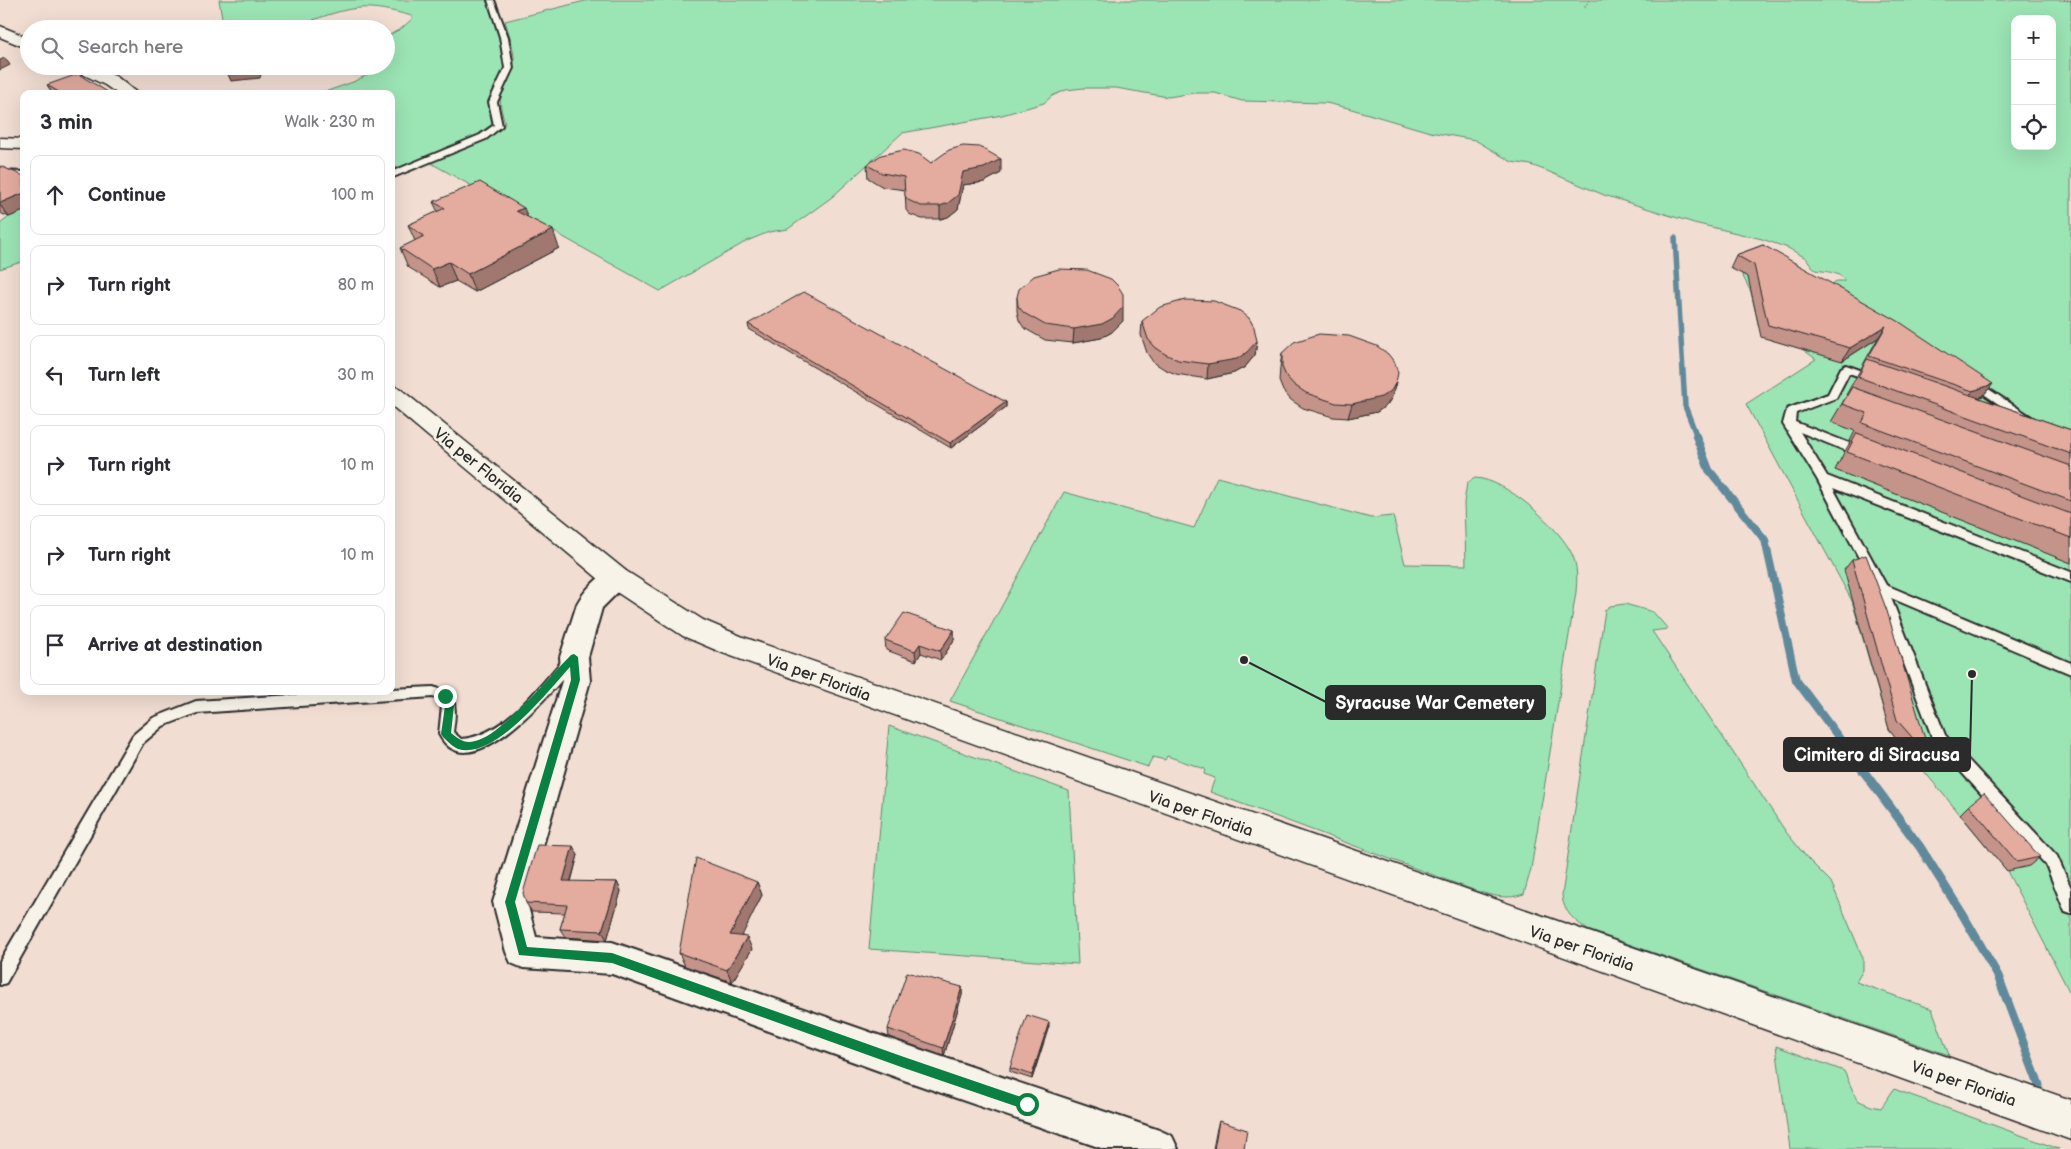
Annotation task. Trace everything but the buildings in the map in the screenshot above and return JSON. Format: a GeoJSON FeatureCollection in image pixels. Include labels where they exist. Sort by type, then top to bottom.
{"type":"FeatureCollection","features":[{"type":"Feature","properties":{"kind":"main road"},"geometry":{"type":"LineString","coordinates":[[0,31],[20,40]]}},
{"type":"Feature","properties":{"kind":"main road"},"geometry":{"type":"LineString","coordinates":[[98,75],[124,90]]}},
{"type":"Feature","properties":{"kind":"main road"},"geometry":{"type":"LineString","coordinates":[[0,142],[20,144]]}},
{"type":"Feature","properties":{"kind":"main road","name":"Via per Floridia"},"geometry":{"type":"LineString","coordinates":[[395,396],[616,578],[693,628],[796,669],[2071,1120]]}},
{"type":"Feature","properties":{"kind":"street"},"geometry":{"type":"LineString","coordinates":[[616,578],[590,604],[574,657],[576,680],[510,902],[523,952],[612,958],[904,1062],[1159,1149]]}},
{"type":"Feature","properties":{"kind":"lane"},"geometry":{"type":"LineString","coordinates":[[395,173],[483,137],[498,126],[493,102],[509,68],[504,37],[491,0]]}},
{"type":"Feature","properties":{"kind":"lane"},"geometry":{"type":"LineString","coordinates":[[0,174],[20,175]]}},
{"type":"Feature","properties":{"kind":"lane"},"geometry":{"type":"LineString","coordinates":[[1883,382],[1846,368],[1837,397],[1791,411],[1789,424],[1823,479],[1881,588],[1939,738],[2052,861],[2071,907]]}},
{"type":"Feature","properties":{"kind":"lane"},"geometry":{"type":"LineString","coordinates":[[1967,378],[2039,426]]}},
{"type":"Feature","properties":{"kind":"lane"},"geometry":{"type":"LineString","coordinates":[[1789,424],[1871,456]]}},
{"type":"Feature","properties":{"kind":"lane"},"geometry":{"type":"LineString","coordinates":[[1823,479],[2071,577]]}},
{"type":"Feature","properties":{"kind":"lane"},"geometry":{"type":"LineString","coordinates":[[1881,588],[2071,669]]}},
{"type":"Feature","properties":{"kind":"lane"},"geometry":{"type":"LineString","coordinates":[[395,694],[433,692],[445,696],[449,706],[446,734],[459,745],[478,745],[502,731],[519,716],[574,657]]}},
{"type":"Feature","properties":{"kind":"lane"},"geometry":{"type":"LineString","coordinates":[[0,977],[138,739],[158,722],[196,707],[386,695]]}},
{"type":"Feature","properties":{"kind":"path"},"geometry":{"type":"LineString","coordinates":[[1584,6],[1590,0]]}},
{"type":"Feature","properties":{"kind":"path"},"geometry":{"type":"LineString","coordinates":[[2064,0],[2071,1]]}},
{"type":"Feature","properties":{"kind":"green space"},"geometry":{"type":"Polygon","coordinates":[[[219,0],[486,0],[500,37],[505,68],[489,98],[492,126],[481,135],[395,170],[395,90],[330,90],[367,75],[395,75],[395,32],[412,19],[412,16],[384,9],[362,8],[340,11],[313,20],[222,20],[219,0]]]}},
{"type":"Feature","properties":{"kind":"green space"},"geometry":{"type":"Polygon","coordinates":[[[589,0],[2071,0],[2071,995],[2007,871],[1889,729],[1852,601],[1746,404],[1816,359],[1802,349],[1766,338],[1769,329],[1759,327],[1751,292],[1737,265],[1835,289],[1833,283],[1845,281],[1839,275],[1832,272],[1815,270],[1806,258],[1788,248],[1762,239],[1694,223],[1604,195],[1531,165],[1512,162],[1475,140],[1430,132],[1348,108],[1326,103],[1242,101],[1215,93],[1194,93],[1168,97],[1116,88],[1083,88],[1066,90],[1052,96],[1044,103],[1002,115],[902,133],[832,197],[788,229],[769,232],[747,241],[660,291],[429,162],[490,136],[505,124],[501,100],[514,63],[505,21],[589,0]]]}},
{"type":"Feature","properties":{"kind":"green space"},"geometry":{"type":"Polygon","coordinates":[[[20,213],[20,262],[0,269],[0,224],[9,217],[20,213]]]}},
{"type":"Feature","properties":{"kind":"green space"},"geometry":{"type":"Polygon","coordinates":[[[1217,477],[1371,518],[1393,516],[1405,564],[1466,565],[1464,503],[1467,483],[1475,478],[1488,480],[1516,495],[1544,518],[1565,543],[1572,554],[1576,568],[1576,592],[1531,869],[1524,894],[1506,897],[1476,891],[1210,792],[1215,778],[1204,774],[1205,769],[1167,756],[1165,760],[1153,757],[1148,767],[950,701],[1064,492],[1194,528],[1217,477]]]}},
{"type":"Feature","properties":{"kind":"green space"},"geometry":{"type":"Polygon","coordinates":[[[1625,604],[1653,612],[1668,629],[1652,631],[1786,832],[1808,859],[1831,882],[1863,958],[1863,970],[1856,982],[1932,1009],[1949,1055],[1588,930],[1567,911],[1562,895],[1605,610],[1610,606],[1625,604]]]}},
{"type":"Feature","properties":{"kind":"green space"},"geometry":{"type":"Polygon","coordinates":[[[889,726],[1069,791],[1078,964],[869,949],[889,726]]]}},
{"type":"Feature","properties":{"kind":"green space"},"geometry":{"type":"Polygon","coordinates":[[[1776,1046],[1844,1071],[1857,1100],[1871,1106],[1881,1108],[1894,1089],[2059,1149],[1790,1149],[1776,1046]]]}},
{"type":"Feature","properties":{"kind":"waterway"},"geometry":{"type":"LineString","coordinates":[[1675,238],[1685,406],[1697,437]]}},
{"type":"Feature","properties":{"kind":"waterway"},"geometry":{"type":"LineString","coordinates":[[1696,436],[1709,470],[1765,540],[1796,680],[1848,750]]}},
{"type":"Feature","properties":{"kind":"waterway"},"geometry":{"type":"LineString","coordinates":[[1847,749],[1920,847],[1963,915],[1998,976],[2039,1085]]}},
{"type":"Feature","properties":{"kind":"place","name":"Syracuse War Cemetery"},"geometry":{"type":"Point","coordinates":[1244,660]}},
{"type":"Feature","properties":{"kind":"place","name":"Cimitero di Siracusa"},"geometry":{"type":"Point","coordinates":[1972,674]}},
{"type":"Feature","properties":{"kind":"route"},"geometry":{"type":"LineString","coordinates":[[445,696],[449,706],[446,734],[459,745],[478,745],[502,731],[519,716],[574,657],[576,680],[510,902],[523,952],[612,958],[1027,1104]]}}]}
